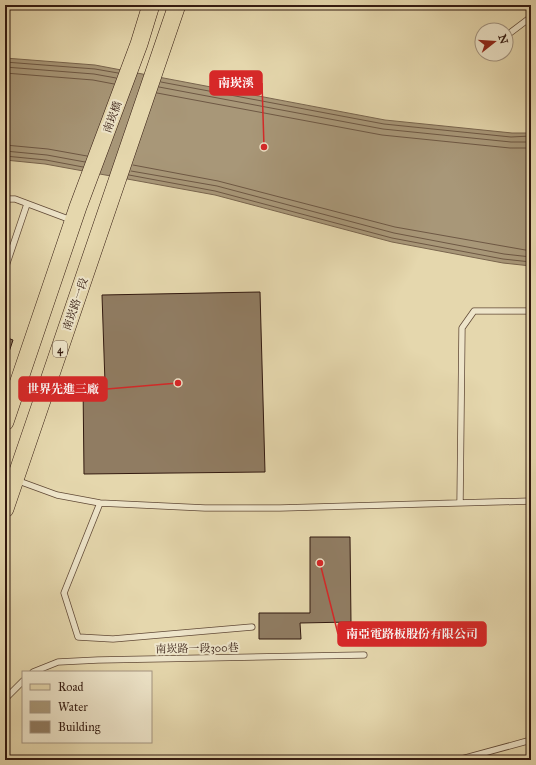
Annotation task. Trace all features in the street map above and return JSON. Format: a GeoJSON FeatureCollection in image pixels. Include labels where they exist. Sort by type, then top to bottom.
{"type":"FeatureCollection","features":[{"type":"Feature","properties":{"kind":"main road","name":"南崁橋"},"geometry":{"type":"LineString","coordinates":[[74,221],[139,44],[151,5]]}},
{"type":"Feature","properties":{"kind":"main road","name":"南崁路一段"},"geometry":{"type":"LineString","coordinates":[[5,509],[10,478],[114,189],[177,5]]}},
{"type":"Feature","properties":{"kind":"main road"},"geometry":{"type":"LineString","coordinates":[[5,422],[74,221]]}},
{"type":"Feature","properties":{"kind":"lane"},"geometry":{"type":"LineString","coordinates":[[514,30],[531,17]]}},
{"type":"Feature","properties":{"kind":"lane"},"geometry":{"type":"LineString","coordinates":[[5,199],[15,199],[74,221]]}},
{"type":"Feature","properties":{"kind":"lane"},"geometry":{"type":"LineString","coordinates":[[5,269],[27,204]]}},
{"type":"Feature","properties":{"kind":"lane"},"geometry":{"type":"LineString","coordinates":[[460,503],[462,328],[474,311],[531,311]]}},
{"type":"Feature","properties":{"kind":"lane"},"geometry":{"type":"LineString","coordinates":[[10,478],[57,495],[100,503],[204,508],[531,501]]}},
{"type":"Feature","properties":{"kind":"lane"},"geometry":{"type":"LineString","coordinates":[[100,503],[64,593],[78,637],[113,639],[252,627]]}},
{"type":"Feature","properties":{"kind":"lane","name":"南崁路一段300巷"},"geometry":{"type":"LineString","coordinates":[[36,671],[58,662],[98,660],[364,656]]}},
{"type":"Feature","properties":{"kind":"lane"},"geometry":{"type":"LineString","coordinates":[[5,700],[22,682]]}},
{"type":"Feature","properties":{"kind":"lane"},"geometry":{"type":"LineString","coordinates":[[458,760],[531,740]]}},
{"type":"Feature","properties":{"kind":"water"},"geometry":{"type":"Polygon","coordinates":[[[5,58],[95,65],[385,120],[512,133],[531,133],[531,266],[503,263],[392,242],[215,195],[45,164],[5,160],[5,58]]]}},
{"type":"Feature","properties":{"kind":"building"},"geometry":{"type":"Polygon","coordinates":[[[260,292],[265,472],[84,474],[83,383],[105,383],[102,295],[260,292]]]}},
{"type":"Feature","properties":{"kind":"building"},"geometry":{"type":"Polygon","coordinates":[[[5,337],[13,340],[5,364],[5,337]]]}},
{"type":"Feature","properties":{"kind":"building"},"geometry":{"type":"Polygon","coordinates":[[[310,537],[350,537],[351,622],[300,623],[301,639],[259,639],[259,613],[310,613],[310,537]]]}},
{"type":"Feature","properties":{"kind":"place","name":"南崁溪"},"geometry":{"type":"Point","coordinates":[264,147]}},
{"type":"Feature","properties":{"kind":"place","name":"世界先進三廠"},"geometry":{"type":"Point","coordinates":[178,383]}},
{"type":"Feature","properties":{"kind":"place","name":"南亞電路板股份有限公司"},"geometry":{"type":"Point","coordinates":[320,563]}}]}
